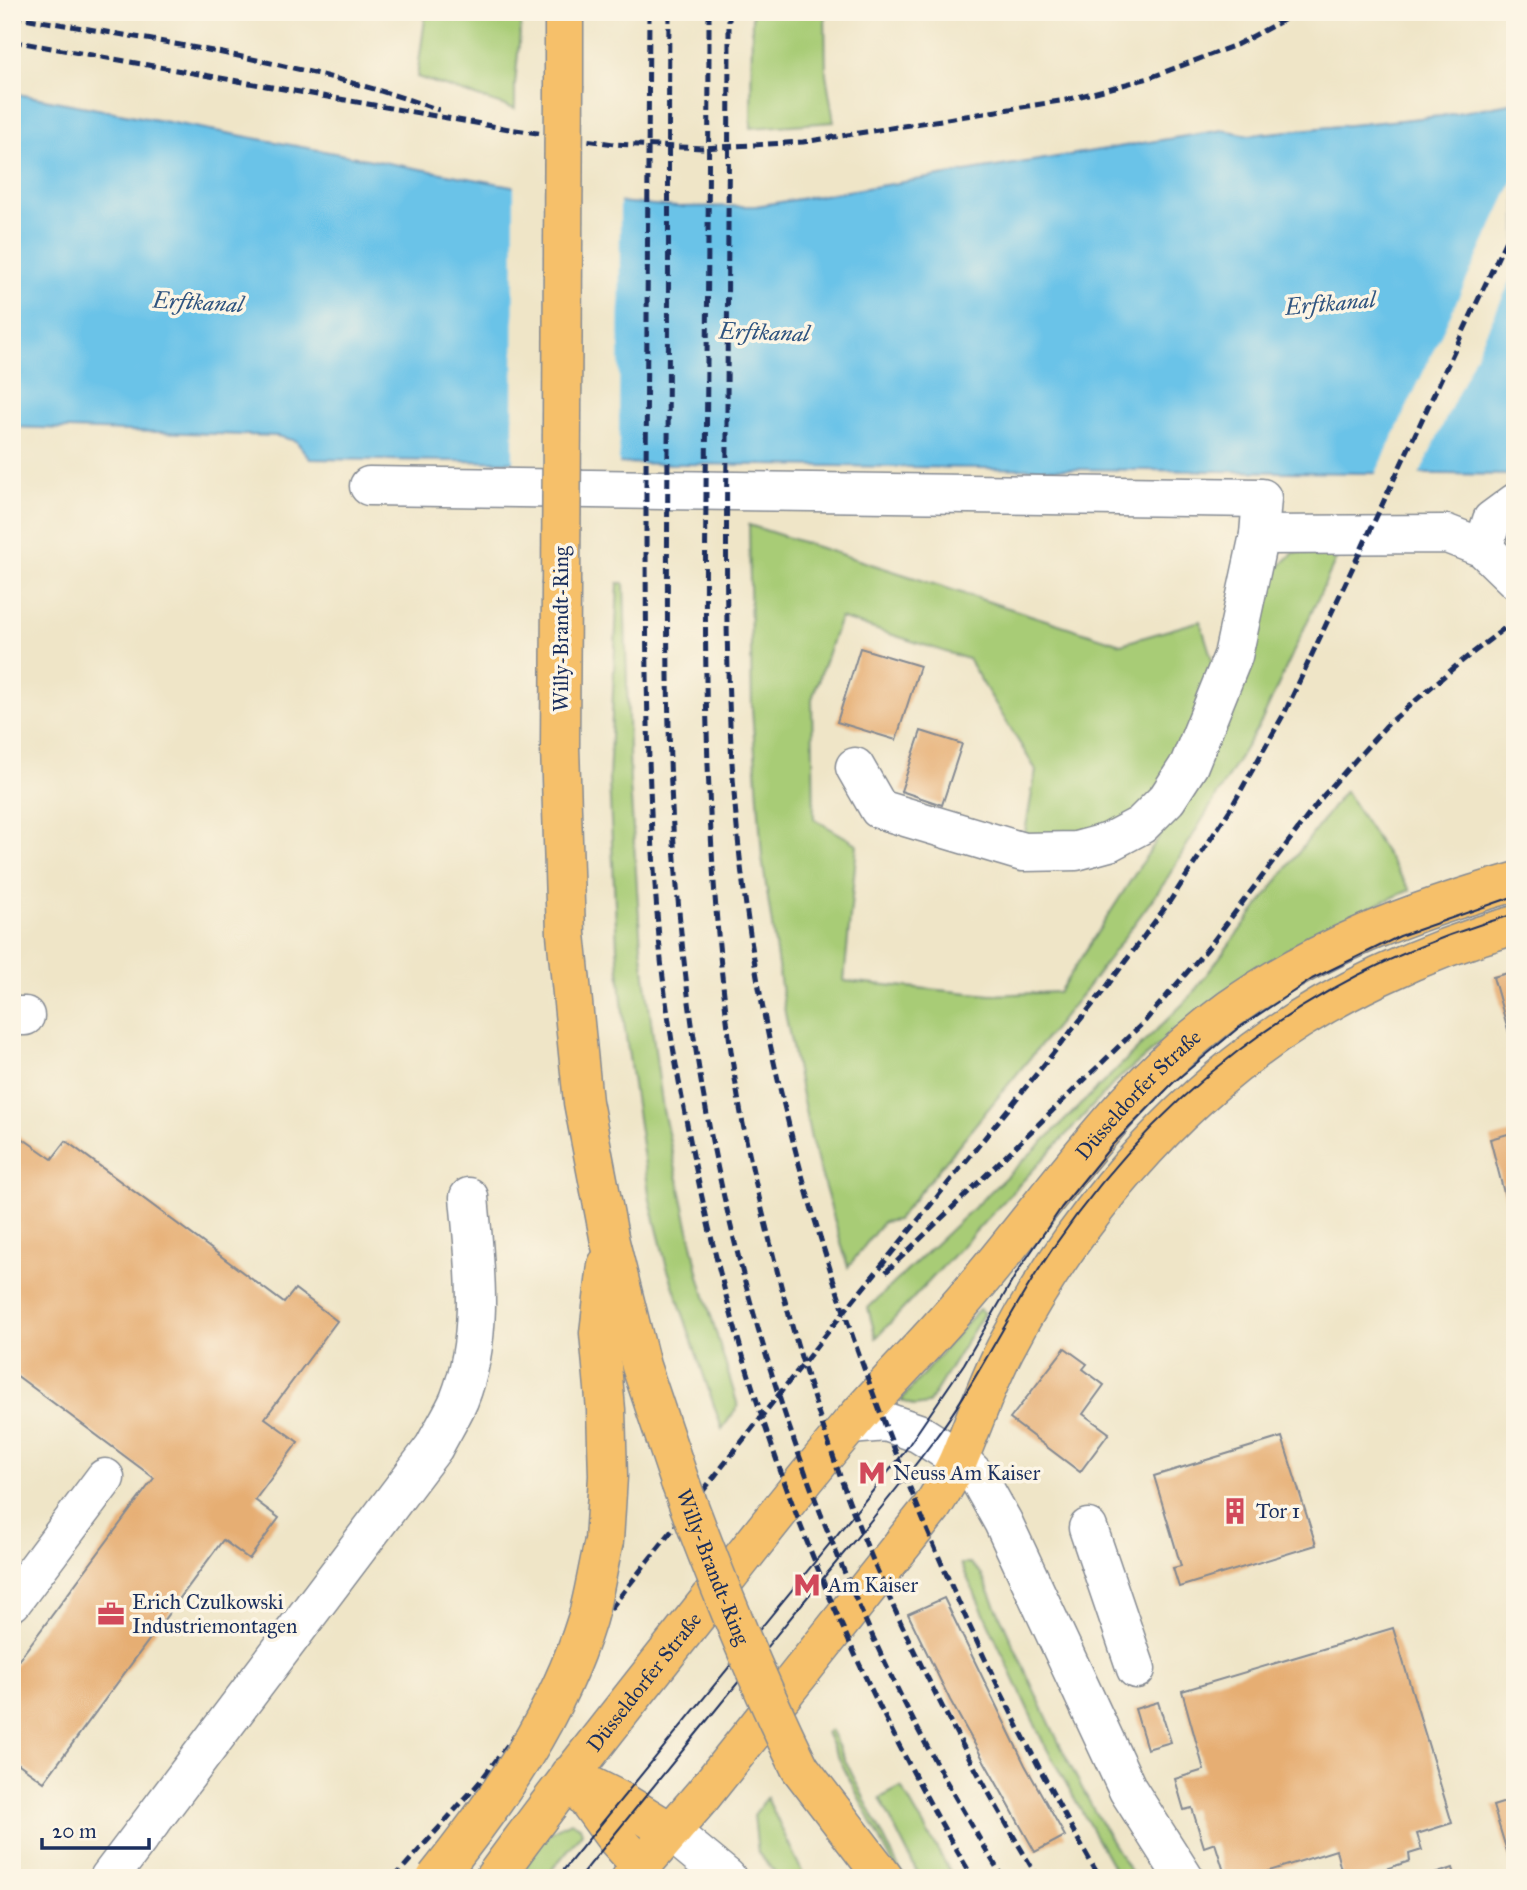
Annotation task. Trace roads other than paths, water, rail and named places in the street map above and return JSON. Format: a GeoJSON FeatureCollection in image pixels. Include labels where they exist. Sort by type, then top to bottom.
{"type":"FeatureCollection","features":[{"type":"Feature","properties":{"kind":"main road","name":"Willy-Brandt-Ring"},"geometry":{"type":"LineString","coordinates":[[564,12],[560,747],[566,934],[583,1102],[610,1242],[641,1366],[680,1482],[721,1594],[763,1691],[851,1878]]}},
{"type":"Feature","properties":{"kind":"main road","name":"Düsseldorfer Straße"},"geometry":{"type":"LineString","coordinates":[[494,1878],[569,1775],[850,1425],[968,1296],[1101,1129],[1163,1065],[1219,1018],[1301,963],[1379,926],[1515,882]]}},
{"type":"Feature","properties":{"kind":"main road","name":"Düsseldorfer Straße"},"geometry":{"type":"LineString","coordinates":[[642,1874],[671,1832],[703,1796],[932,1507],[959,1459],[980,1403],[1005,1349],[1042,1285],[1085,1222],[1134,1162],[1192,1102],[1254,1050],[1328,1002],[1409,963],[1515,925]]}},
{"type":"Feature","properties":{"kind":"main road","name":"Willy-Brandt-Ring"},"geometry":{"type":"LineString","coordinates":[[436,1878],[481,1822],[518,1769],[560,1692],[587,1619],[604,1541],[608,1476],[606,1410],[599,1333],[610,1242]]}},
{"type":"Feature","properties":{"kind":"main road"},"geometry":{"type":"LineString","coordinates":[[800,1768],[884,1878]]}},
{"type":"Feature","properties":{"kind":"main road"},"geometry":{"type":"LineString","coordinates":[[569,1775],[621,1801],[671,1832]]}},
{"type":"Feature","properties":{"kind":"main road"},"geometry":{"type":"LineString","coordinates":[[569,1775],[642,1874]]}},
{"type":"Feature","properties":{"kind":"street"},"geometry":{"type":"LineString","coordinates":[[369,486],[1262,498],[1259,536],[1233,656],[1189,765],[1167,799],[1141,825],[1110,842],[1076,851],[1023,852],[879,809],[855,767]]}},
{"type":"Feature","properties":{"kind":"street"},"geometry":{"type":"LineString","coordinates":[[1483,548],[1492,520],[1515,503]]}},
{"type":"Feature","properties":{"kind":"street"},"geometry":{"type":"LineString","coordinates":[[1259,536],[1447,534],[1483,548],[1515,579]]}},
{"type":"Feature","properties":{"kind":"street"},"geometry":{"type":"LineString","coordinates":[[109,1878],[433,1447],[459,1399],[474,1346],[477,1289],[469,1197]]}},
{"type":"Feature","properties":{"kind":"street"},"geometry":{"type":"LineString","coordinates":[[850,1425],[886,1422],[918,1433],[959,1459],[979,1479],[997,1510],[1128,1790],[1184,1878]]}},
{"type":"Feature","properties":{"kind":"street"},"geometry":{"type":"LineString","coordinates":[[12,1602],[105,1478]]}},
{"type":"Feature","properties":{"kind":"street"},"geometry":{"type":"LineString","coordinates":[[1088,1528],[1136,1669]]}},
{"type":"Feature","properties":{"kind":"street"},"geometry":{"type":"LineString","coordinates":[[671,1832],[727,1878]]}},
{"type":"Feature","properties":{"kind":"water","name":"Erftkanal"},"geometry":{"type":"Polygon","coordinates":[[[12,93],[581,199],[677,207],[756,206],[1223,130],[1249,135],[1441,116],[1515,102],[1515,475],[310,459],[296,441],[277,436],[12,427],[12,93]]]}},
{"type":"Feature","properties":{"kind":"tram line"},"geometry":{"type":"LineString","coordinates":[[557,1878],[902,1455],[964,1364],[1018,1271],[1061,1208],[1113,1144],[1174,1082],[1237,1029],[1312,979],[1400,936],[1515,896]]}},
{"type":"Feature","properties":{"kind":"tram line"},"geometry":{"type":"LineString","coordinates":[[579,1878],[917,1463],[958,1404],[1032,1280],[1077,1214],[1126,1154],[1180,1100],[1239,1050],[1301,1007],[1368,970],[1439,939],[1515,914]]}},
{"type":"Feature","properties":{"kind":"railway"},"geometry":{"type":"LineString","coordinates":[[649,12],[646,477],[648,718],[656,900],[661,960],[675,1060],[716,1255],[741,1349],[770,1441],[839,1620],[924,1793],[973,1878]]}},
{"type":"Feature","properties":{"kind":"railway"},"geometry":{"type":"LineString","coordinates":[[669,12],[668,705],[678,897],[697,1059],[715,1156],[764,1349],[830,1538],[869,1629],[912,1718],[1003,1878]]}},
{"type":"Feature","properties":{"kind":"railway"},"geometry":{"type":"LineString","coordinates":[[709,12],[706,708],[717,918],[723,988],[739,1103],[786,1306],[816,1407],[851,1506],[913,1649],[986,1788],[1038,1878]]}},
{"type":"Feature","properties":{"kind":"railway"},"geometry":{"type":"LineString","coordinates":[[729,12],[726,545],[729,702],[740,858],[764,1012],[780,1088],[820,1237],[844,1312],[898,1458],[991,1672],[1100,1878]]}},
{"type":"Feature","properties":{"kind":"railway"},"geometry":{"type":"LineString","coordinates":[[12,41],[509,129],[614,144],[702,148],[803,142],[1066,100],[1149,78],[1236,45],[1299,12]]}},
{"type":"Feature","properties":{"kind":"railway"},"geometry":{"type":"LineString","coordinates":[[12,16],[281,65],[387,93],[439,110]]}},
{"type":"Feature","properties":{"kind":"railway"},"geometry":{"type":"LineString","coordinates":[[394,1878],[479,1783],[618,1599],[839,1318],[1102,993],[1170,901],[1231,808],[1285,712],[1515,221]]}},
{"type":"Feature","properties":{"kind":"railway"},"geometry":{"type":"LineString","coordinates":[[886,1272],[1145,1021],[1208,948],[1323,796],[1386,726],[1515,620]]}},
{"type":"Feature","properties":{"kind":"place","name":"Neuss Am Kaiser"},"geometry":{"type":"Point","coordinates":[872,1473]}},
{"type":"Feature","properties":{"kind":"place","name":"Tor 1"},"geometry":{"type":"Point","coordinates":[1235,1511]}},
{"type":"Feature","properties":{"kind":"place","name":"Am Kaiser"},"geometry":{"type":"Point","coordinates":[807,1585]}},
{"type":"Feature","properties":{"kind":"place","name":"Erich Czulkowski Industriemontagen"},"geometry":{"type":"Point","coordinates":[111,1614]}}]}
